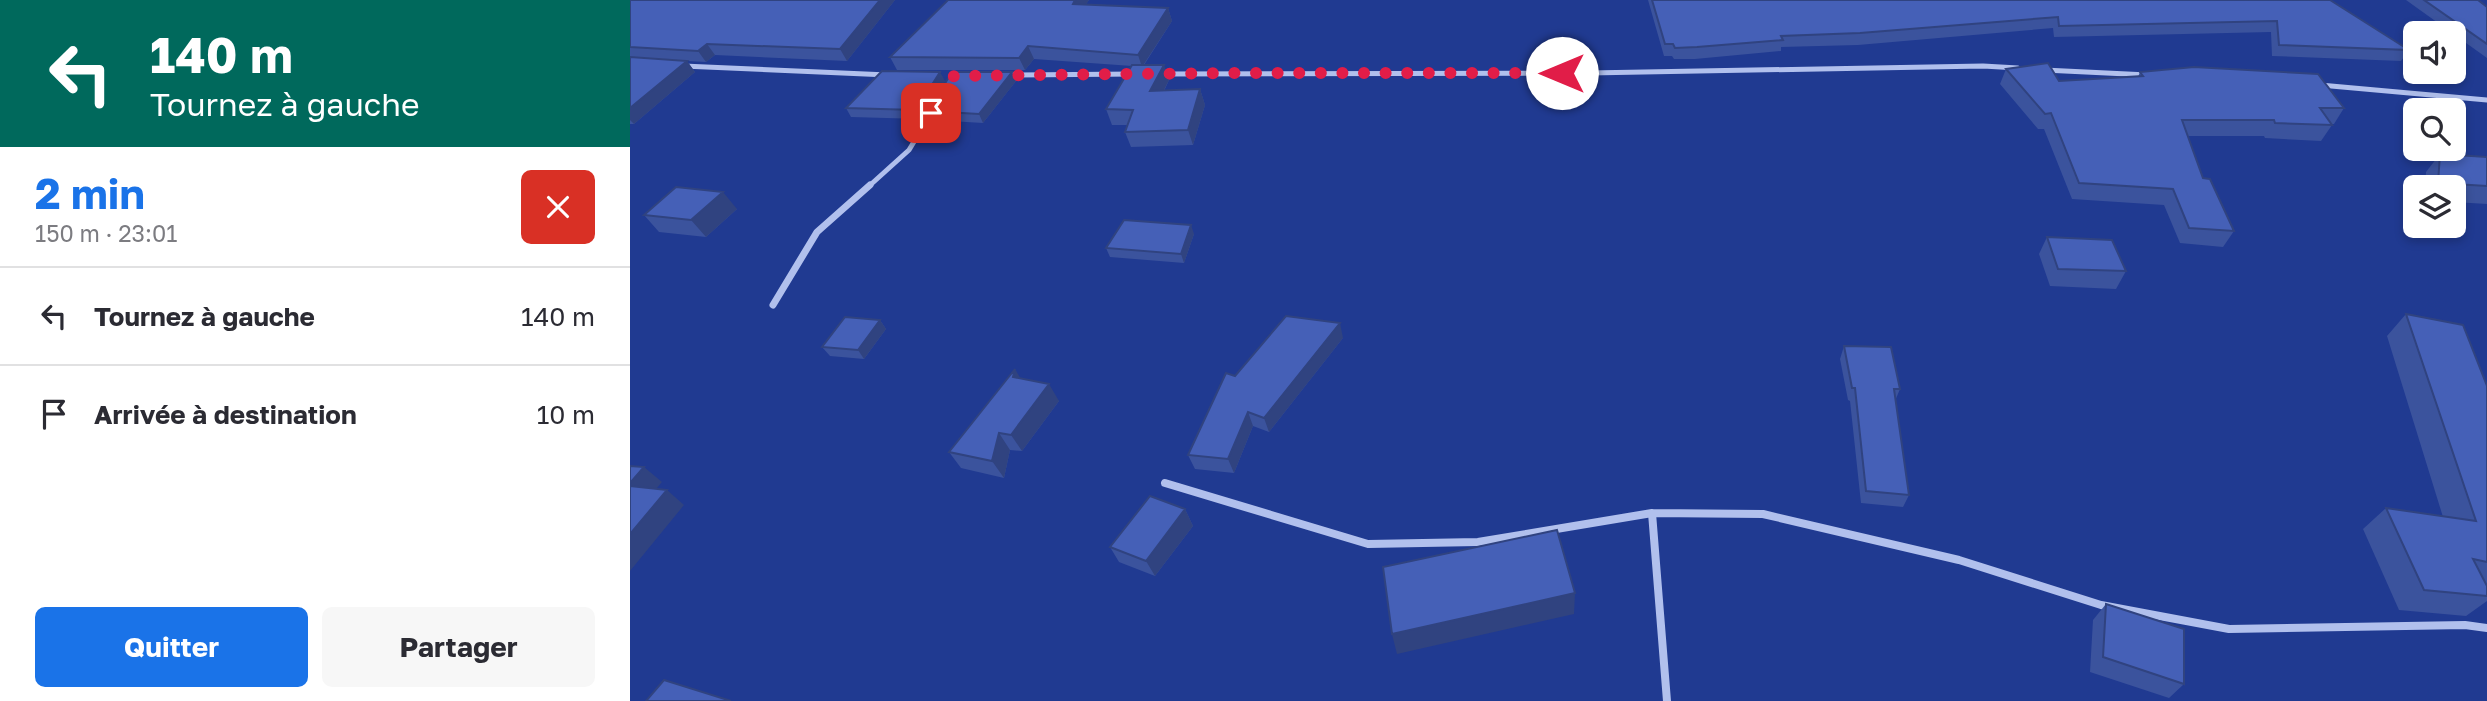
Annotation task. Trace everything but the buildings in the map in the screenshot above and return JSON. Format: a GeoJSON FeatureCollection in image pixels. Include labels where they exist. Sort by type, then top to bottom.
{"type":"FeatureCollection","features":[{"type":"Feature","properties":{"kind":"street"},"geometry":{"type":"LineString","coordinates":[[671,65],[901,75]]}},
{"type":"Feature","properties":{"kind":"street"},"geometry":{"type":"LineString","coordinates":[[995,76],[1589,73],[1983,66],[2023,68]]}},
{"type":"Feature","properties":{"kind":"street"},"geometry":{"type":"LineString","coordinates":[[2037,69],[2157,75]]}},
{"type":"Feature","properties":{"kind":"street"},"geometry":{"type":"LineString","coordinates":[[2317,85],[2487,100]]}},
{"type":"Feature","properties":{"kind":"street"},"geometry":{"type":"LineString","coordinates":[[773,305],[817,232],[909,150],[941,97]]}},
{"type":"Feature","properties":{"kind":"street"},"geometry":{"type":"LineString","coordinates":[[1165,483],[1368,544],[1478,541],[1652,513],[1763,514],[1959,560],[2101,605],[2229,629],[2465,625],[2487,628]]}},
{"type":"Feature","properties":{"kind":"street"},"geometry":{"type":"LineString","coordinates":[[1652,513],[1667,701]]}},
{"type":"Feature","properties":{"kind":"route"},"geometry":{"type":"LineString","coordinates":[[931,113],[954,76],[1562,73]]}}]}
